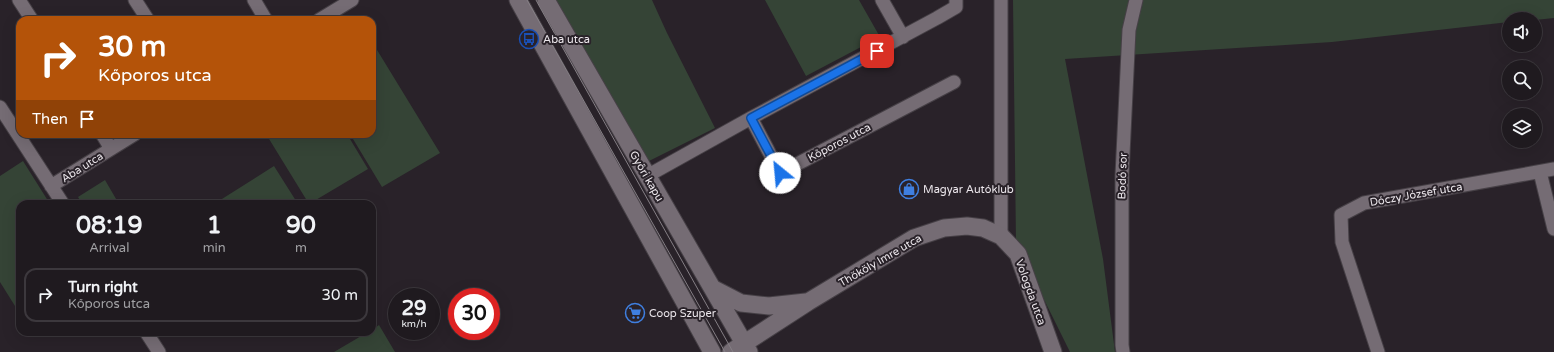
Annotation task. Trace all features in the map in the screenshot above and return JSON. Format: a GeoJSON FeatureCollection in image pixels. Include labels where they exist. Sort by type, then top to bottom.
{"type":"FeatureCollection","features":[{"type":"Feature","properties":{"kind":"street"},"geometry":{"type":"LineString","coordinates":[[19,0],[29,16]]}},
{"type":"Feature","properties":{"kind":"street"},"geometry":{"type":"LineString","coordinates":[[135,0],[145,16]]}},
{"type":"Feature","properties":{"kind":"street"},"geometry":{"type":"LineString","coordinates":[[254,0],[264,16]]}},
{"type":"Feature","properties":{"kind":"street"},"geometry":{"type":"LineString","coordinates":[[326,16],[352,0]]}},
{"type":"Feature","properties":{"kind":"street"},"geometry":{"type":"LineString","coordinates":[[518,0],[712,352]]}},
{"type":"Feature","properties":{"kind":"street","name":"Győri kapu"},"geometry":{"type":"LineString","coordinates":[[546,0],[712,288],[741,349]]}},
{"type":"Feature","properties":{"kind":"street"},"geometry":{"type":"LineString","coordinates":[[882,0],[903,37]]}},
{"type":"Feature","properties":{"kind":"street"},"geometry":{"type":"LineString","coordinates":[[647,176],[956,7],[956,0]]}},
{"type":"Feature","properties":{"kind":"street"},"geometry":{"type":"LineString","coordinates":[[1001,0],[1001,236]]}},
{"type":"Feature","properties":{"kind":"street","name":"Bodó sor"},"geometry":{"type":"LineString","coordinates":[[1123,352],[1122,175],[1128,30],[1136,0]]}},
{"type":"Feature","properties":{"kind":"street","name":"Kőporos utca"},"geometry":{"type":"LineString","coordinates":[[751,118],[780,173],[954,82]]}},
{"type":"Feature","properties":{"kind":"street","name":"Aba utca"},"geometry":{"type":"LineString","coordinates":[[0,107],[16,132]]}},
{"type":"Feature","properties":{"kind":"street","name":"Aba utca"},"geometry":{"type":"LineString","coordinates":[[20,138],[51,186],[129,138]]}},
{"type":"Feature","properties":{"kind":"street","name":"Aba utca"},"geometry":{"type":"LineString","coordinates":[[105,138],[112,149]]}},
{"type":"Feature","properties":{"kind":"street","name":"Dóczy József utca"},"geometry":{"type":"LineString","coordinates":[[1378,352],[1342,242],[1341,215],[1364,203],[1554,169]]}},
{"type":"Feature","properties":{"kind":"street"},"geometry":{"type":"LineString","coordinates":[[1540,172],[1554,229]]}},
{"type":"Feature","properties":{"kind":"street"},"geometry":{"type":"LineString","coordinates":[[51,186],[60,200]]}},
{"type":"Feature","properties":{"kind":"street","name":"Thököly Imre utca"},"geometry":{"type":"LineString","coordinates":[[741,349],[808,302],[914,238],[944,228],[967,226],[983,228],[1001,236]]}},
{"type":"Feature","properties":{"kind":"street","name":"Vologda utca"},"geometry":{"type":"LineString","coordinates":[[1001,236],[1018,254],[1053,352]]}},
{"type":"Feature","properties":{"kind":"street","name":"Thököly Imre utca"},"geometry":{"type":"LineString","coordinates":[[712,288],[740,303],[769,306],[808,302]]}},
{"type":"Feature","properties":{"kind":"street"},"geometry":{"type":"LineString","coordinates":[[149,336],[159,352]]}},
{"type":"Feature","properties":{"kind":"green space"},"geometry":{"type":"Polygon","coordinates":[[[554,0],[652,0],[715,128],[641,165],[554,0]]]}},
{"type":"Feature","properties":{"kind":"green space"},"geometry":{"type":"Polygon","coordinates":[[[765,0],[859,0],[880,37],[806,76],[765,0]]]}},
{"type":"Feature","properties":{"kind":"green space"},"geometry":{"type":"Polygon","coordinates":[[[1013,0],[1554,0],[1554,18],[1542,19],[1542,12],[1502,12],[1502,23],[1332,42],[1065,59],[1103,259],[1115,352],[1070,352],[1016,243],[1013,0]]]}},
{"type":"Feature","properties":{"kind":"green space"},"geometry":{"type":"Polygon","coordinates":[[[376,48],[440,153],[382,187],[352,138],[376,138],[376,48]]]}},
{"type":"Feature","properties":{"kind":"green space"},"geometry":{"type":"Polygon","coordinates":[[[268,138],[349,138],[368,169],[316,200],[307,200],[268,138]]]}},
{"type":"Feature","properties":{"kind":"green space"},"geometry":{"type":"Polygon","coordinates":[[[23,161],[47,200],[16,200],[15,306],[0,282],[0,176],[23,161]]]}},
{"type":"Feature","properties":{"kind":"green space"},"geometry":{"type":"Polygon","coordinates":[[[274,166],[295,200],[220,200],[274,166]]]}},
{"type":"Feature","properties":{"kind":"green space"},"geometry":{"type":"Polygon","coordinates":[[[105,180],[117,200],[80,200],[78,197],[105,180]]]}},
{"type":"Feature","properties":{"kind":"green space"},"geometry":{"type":"Polygon","coordinates":[[[379,325],[395,352],[334,352],[361,336],[376,336],[376,327],[379,325]]]}},
{"type":"Feature","properties":{"kind":"tram line"},"geometry":{"type":"LineString","coordinates":[[527,0],[725,352]]}},
{"type":"Feature","properties":{"kind":"tram line"},"geometry":{"type":"LineString","coordinates":[[536,0],[733,352]]}},
{"type":"Feature","properties":{"kind":"place","name":"Aba utca"},"geometry":{"type":"Point","coordinates":[529,39]}},
{"type":"Feature","properties":{"kind":"place","name":"Magyar Autóklub"},"geometry":{"type":"Point","coordinates":[909,189]}},
{"type":"Feature","properties":{"kind":"place","name":"Coop Szuper"},"geometry":{"type":"Point","coordinates":[635,313]}},
{"type":"Feature","properties":{"kind":"route"},"geometry":{"type":"LineString","coordinates":[[780,173],[751,118],[877,51]]}}]}
